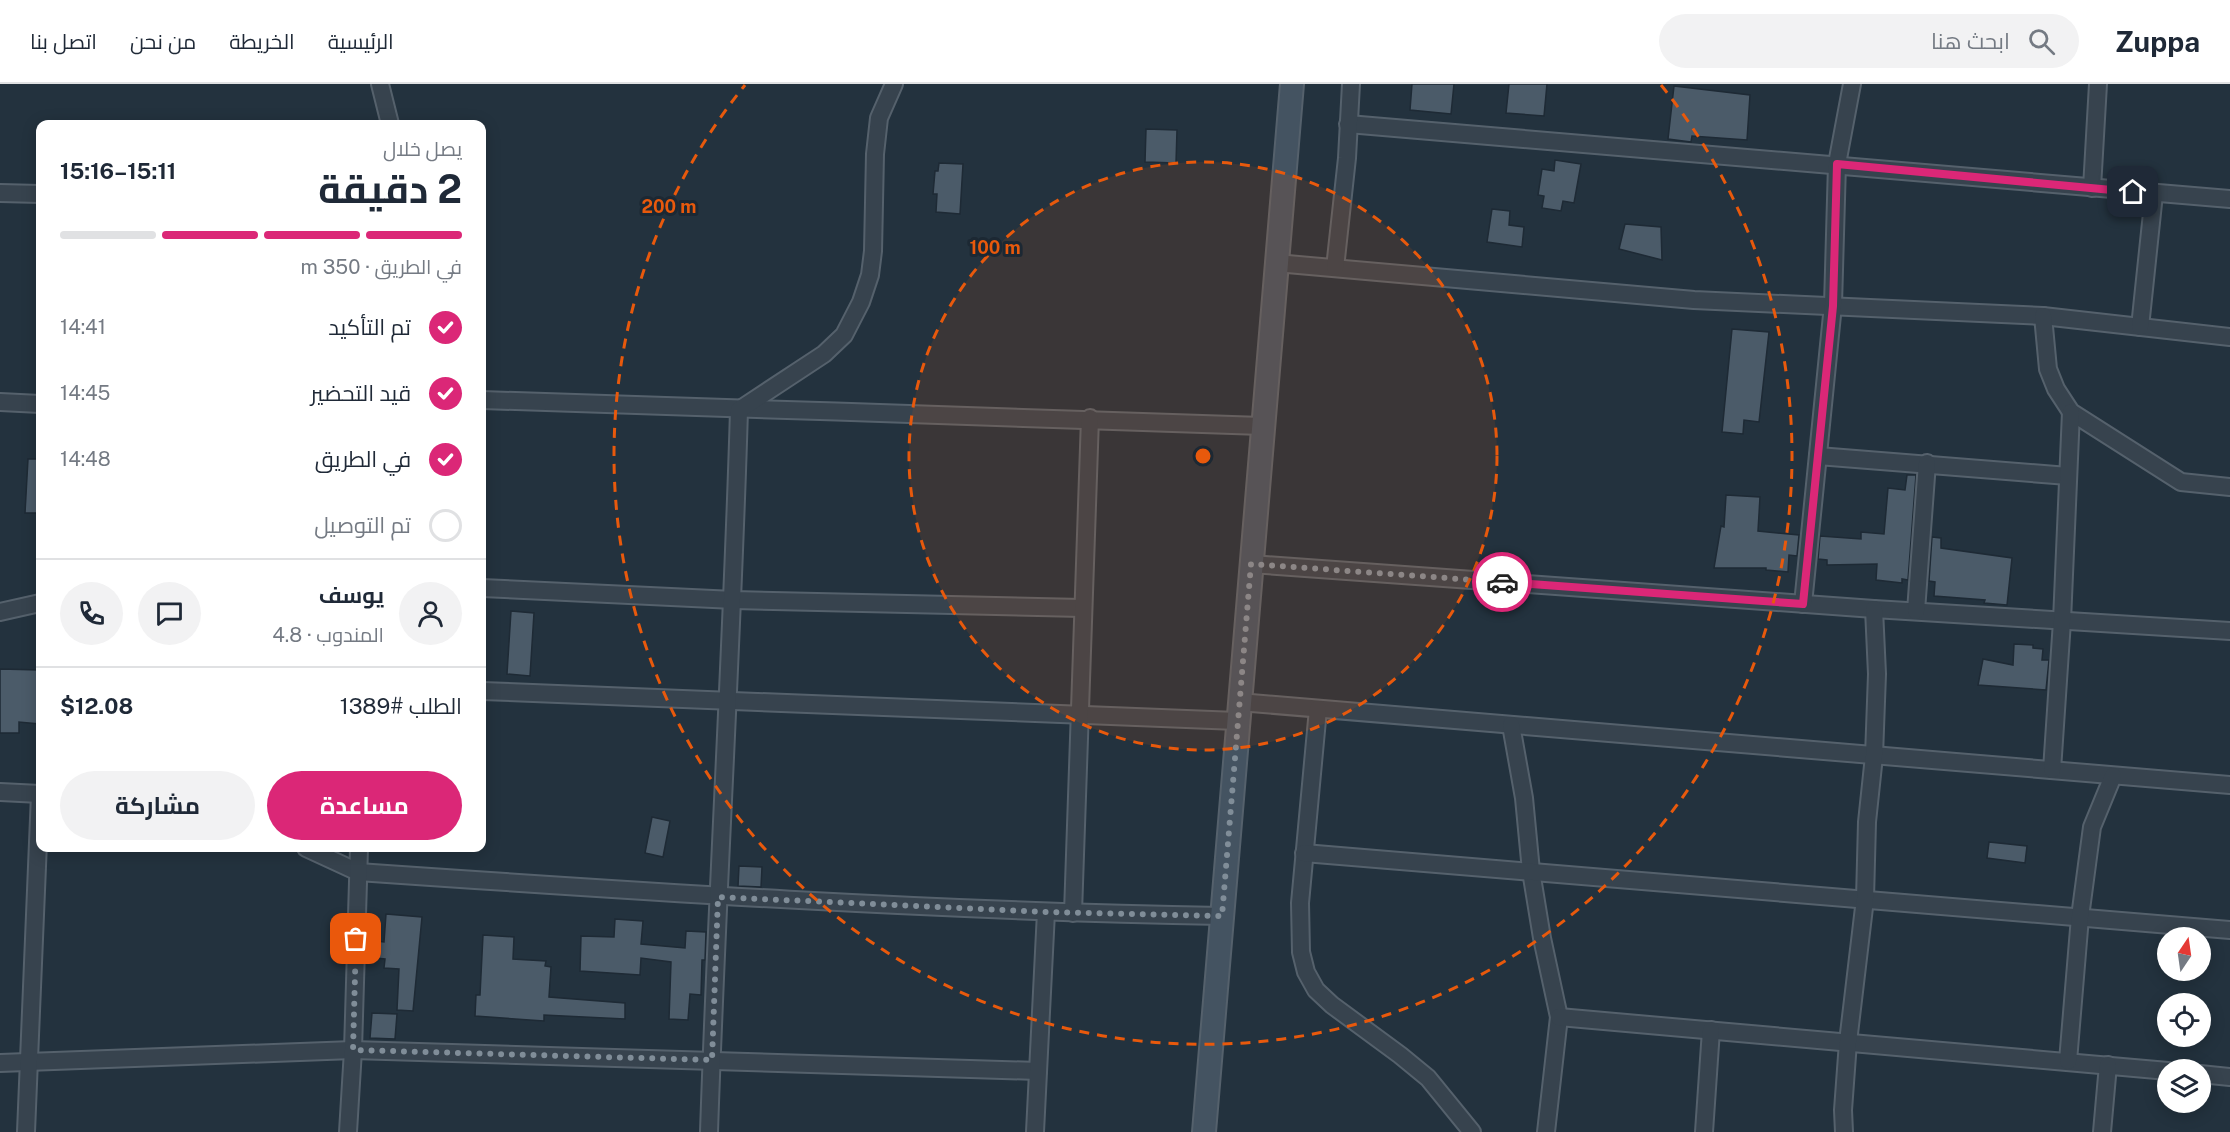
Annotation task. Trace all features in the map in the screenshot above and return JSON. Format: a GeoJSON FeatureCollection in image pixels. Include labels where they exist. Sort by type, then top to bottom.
{"type":"FeatureCollection","features":[{"type":"Feature","properties":{"kind":"street"},"geometry":{"type":"LineString","coordinates":[[380,84],[389,120]]}},
{"type":"Feature","properties":{"kind":"street"},"geometry":{"type":"LineString","coordinates":[[739,410],[824,354],[844,336],[861,302],[870,275],[873,251],[875,154],[879,118],[894,84]]}},
{"type":"Feature","properties":{"kind":"street"},"geometry":{"type":"LineString","coordinates":[[1204,1132],[1292,84]]}},
{"type":"Feature","properties":{"kind":"street"},"geometry":{"type":"LineString","coordinates":[[1335,268],[1347,158],[1351,84]]}},
{"type":"Feature","properties":{"kind":"street"},"geometry":{"type":"LineString","coordinates":[[1803,604],[1833,306],[1837,164],[1852,84]]}},
{"type":"Feature","properties":{"kind":"street"},"geometry":{"type":"LineString","coordinates":[[2092,188],[2098,84]]}},
{"type":"Feature","properties":{"kind":"street"},"geometry":{"type":"LineString","coordinates":[[1348,124],[2230,199]]}},
{"type":"Feature","properties":{"kind":"street"},"geometry":{"type":"LineString","coordinates":[[0,193],[36,194]]}},
{"type":"Feature","properties":{"kind":"street"},"geometry":{"type":"LineString","coordinates":[[2140,327],[2154,194]]}},
{"type":"Feature","properties":{"kind":"street"},"geometry":{"type":"LineString","coordinates":[[1276,263],[1694,300],[2043,316],[2230,337]]}},
{"type":"Feature","properties":{"kind":"street"},"geometry":{"type":"LineString","coordinates":[[2043,316],[2048,369],[2056,389],[2071,412],[2181,482],[2230,486]]}},
{"type":"Feature","properties":{"kind":"street"},"geometry":{"type":"LineString","coordinates":[[486,400],[739,410],[1090,418],[1262,426]]}},
{"type":"Feature","properties":{"kind":"street"},"geometry":{"type":"LineString","coordinates":[[0,402],[36,404]]}},
{"type":"Feature","properties":{"kind":"street"},"geometry":{"type":"LineString","coordinates":[[709,1132],[718,897],[734,600],[739,410]]}},
{"type":"Feature","properties":{"kind":"street"},"geometry":{"type":"LineString","coordinates":[[2052,770],[2062,621],[2071,412]]}},
{"type":"Feature","properties":{"kind":"street"},"geometry":{"type":"LineString","coordinates":[[1072,913],[1090,418]]}},
{"type":"Feature","properties":{"kind":"street"},"geometry":{"type":"LineString","coordinates":[[1818,456],[2068,476]]}},
{"type":"Feature","properties":{"kind":"street"},"geometry":{"type":"LineString","coordinates":[[1916,611],[1927,463]]}},
{"type":"Feature","properties":{"kind":"street"},"geometry":{"type":"LineString","coordinates":[[1251,564],[1874,609],[2230,631]]}},
{"type":"Feature","properties":{"kind":"street"},"geometry":{"type":"LineString","coordinates":[[486,588],[734,600],[1082,608]]}},
{"type":"Feature","properties":{"kind":"street"},"geometry":{"type":"LineString","coordinates":[[0,612],[36,604]]}},
{"type":"Feature","properties":{"kind":"street"},"geometry":{"type":"LineString","coordinates":[[1844,1132],[1842,1110],[1865,899],[1867,822],[1874,756],[1877,674],[1874,609]]}},
{"type":"Feature","properties":{"kind":"street"},"geometry":{"type":"LineString","coordinates":[[486,691],[1078,714],[1318,709],[2230,785]]}},
{"type":"Feature","properties":{"kind":"street"},"geometry":{"type":"LineString","coordinates":[[1318,709],[1300,903],[1301,952],[1306,972],[1316,990],[1332,1005],[1400,1054],[1428,1078],[1472,1132]]}},
{"type":"Feature","properties":{"kind":"street"},"geometry":{"type":"LineString","coordinates":[[1511,725],[1524,798],[1531,871],[1558,1017],[1546,1132]]}},
{"type":"Feature","properties":{"kind":"street"},"geometry":{"type":"LineString","coordinates":[[2068,1061],[2080,917],[2092,827],[2113,776]]}},
{"type":"Feature","properties":{"kind":"street"},"geometry":{"type":"LineString","coordinates":[[0,792],[36,794]]}},
{"type":"Feature","properties":{"kind":"street"},"geometry":{"type":"LineString","coordinates":[[26,1132],[38,852]]}},
{"type":"Feature","properties":{"kind":"street"},"geometry":{"type":"LineString","coordinates":[[315,852],[358,872],[718,897],[1072,913],[1222,916]]}},
{"type":"Feature","properties":{"kind":"street"},"geometry":{"type":"LineString","coordinates":[[348,1132],[353,1050],[359,852]]}},
{"type":"Feature","properties":{"kind":"street"},"geometry":{"type":"LineString","coordinates":[[1304,853],[2230,930]]}},
{"type":"Feature","properties":{"kind":"street"},"geometry":{"type":"LineString","coordinates":[[1035,1132],[1047,912]]}},
{"type":"Feature","properties":{"kind":"street"},"geometry":{"type":"LineString","coordinates":[[1558,1017],[2157,1070]]}},
{"type":"Feature","properties":{"kind":"street"},"geometry":{"type":"LineString","coordinates":[[1704,1132],[1711,1030]]}},
{"type":"Feature","properties":{"kind":"street"},"geometry":{"type":"LineString","coordinates":[[0,1063],[29,1060],[353,1050],[1038,1071]]}},
{"type":"Feature","properties":{"kind":"street"},"geometry":{"type":"LineString","coordinates":[[2102,1132],[2108,1065]]}},
{"type":"Feature","properties":{"kind":"street"},"geometry":{"type":"LineString","coordinates":[[2211,1075],[2230,1077]]}},
{"type":"Feature","properties":{"kind":"building"},"geometry":{"type":"Polygon","coordinates":[[[1412,84],[1454,84],[1451,114],[1410,110],[1412,84]]]}},
{"type":"Feature","properties":{"kind":"building"},"geometry":{"type":"Polygon","coordinates":[[[1509,84],[1547,84],[1544,116],[1506,113],[1509,84]]]}},
{"type":"Feature","properties":{"kind":"building"},"geometry":{"type":"Polygon","coordinates":[[[1674,86],[1750,95],[1747,140],[1692,136],[1691,142],[1668,139],[1674,86]]]}},
{"type":"Feature","properties":{"kind":"building"},"geometry":{"type":"Polygon","coordinates":[[[1146,129],[1177,130],[1176,163],[1145,162],[1146,129]]]}},
{"type":"Feature","properties":{"kind":"building"},"geometry":{"type":"Polygon","coordinates":[[[1555,160],[1581,164],[1574,203],[1563,201],[1561,211],[1542,208],[1544,196],[1538,195],[1542,169],[1554,171],[1555,160]]]}},
{"type":"Feature","properties":{"kind":"building"},"geometry":{"type":"Polygon","coordinates":[[[939,163],[963,164],[960,214],[936,212],[937,194],[933,194],[935,171],[938,171],[939,163]]]}},
{"type":"Feature","properties":{"kind":"building"},"geometry":{"type":"Polygon","coordinates":[[[1492,209],[1510,211],[1509,225],[1524,227],[1522,247],[1487,242],[1492,209]]]}},
{"type":"Feature","properties":{"kind":"building"},"geometry":{"type":"Polygon","coordinates":[[[1625,224],[1661,227],[1662,260],[1619,249],[1625,224]]]}},
{"type":"Feature","properties":{"kind":"building"},"geometry":{"type":"Polygon","coordinates":[[[1732,329],[1769,332],[1759,422],[1744,420],[1743,434],[1722,432],[1732,329]]]}},
{"type":"Feature","properties":{"kind":"building"},"geometry":{"type":"Polygon","coordinates":[[[28,459],[36,459],[36,513],[25,513],[28,459]]]}},
{"type":"Feature","properties":{"kind":"building"},"geometry":{"type":"Polygon","coordinates":[[[1907,475],[1916,475],[1908,580],[1902,579],[1902,583],[1876,580],[1877,564],[1827,565],[1827,560],[1818,559],[1820,536],[1861,539],[1861,532],[1884,534],[1888,488],[1905,490],[1907,475]]]}},
{"type":"Feature","properties":{"kind":"building"},"geometry":{"type":"Polygon","coordinates":[[[1726,495],[1760,497],[1758,531],[1799,535],[1797,556],[1789,555],[1788,572],[1766,570],[1766,568],[1714,568],[1721,526],[1724,527],[1726,495]]]}},
{"type":"Feature","properties":{"kind":"building"},"geometry":{"type":"Polygon","coordinates":[[[1932,537],[1941,538],[1941,548],[2012,558],[2007,605],[1984,603],[1985,600],[1934,596],[1935,582],[1929,581],[1932,537]]]}},
{"type":"Feature","properties":{"kind":"building"},"geometry":{"type":"Polygon","coordinates":[[[511,611],[534,613],[530,676],[507,674],[511,611]]]}},
{"type":"Feature","properties":{"kind":"building"},"geometry":{"type":"Polygon","coordinates":[[[2014,644],[2033,645],[2033,648],[2043,649],[2042,660],[2049,660],[2046,690],[1978,685],[1983,659],[2013,665],[2014,644]]]}},
{"type":"Feature","properties":{"kind":"building"},"geometry":{"type":"Polygon","coordinates":[[[0,669],[36,670],[36,724],[19,722],[19,733],[0,733],[0,669]]]}},
{"type":"Feature","properties":{"kind":"building"},"geometry":{"type":"Polygon","coordinates":[[[652,817],[670,821],[663,857],[645,853],[652,817]]]}},
{"type":"Feature","properties":{"kind":"building"},"geometry":{"type":"Polygon","coordinates":[[[1989,842],[2027,846],[2025,863],[1987,858],[1989,842]]]}},
{"type":"Feature","properties":{"kind":"building"},"geometry":{"type":"Polygon","coordinates":[[[739,866],[762,867],[761,887],[738,886],[739,866]]]}},
{"type":"Feature","properties":{"kind":"building"},"geometry":{"type":"Polygon","coordinates":[[[386,914],[422,917],[413,1011],[397,1010],[399,969],[384,968],[385,959],[375,958],[376,941],[384,942],[386,914]]]}},
{"type":"Feature","properties":{"kind":"building"},"geometry":{"type":"Polygon","coordinates":[[[615,919],[643,921],[641,944],[685,948],[686,931],[706,932],[701,995],[690,994],[688,1020],[669,1019],[671,962],[641,958],[640,975],[580,971],[581,936],[614,937],[615,919]]]}},
{"type":"Feature","properties":{"kind":"building"},"geometry":{"type":"Polygon","coordinates":[[[483,935],[514,937],[513,959],[546,961],[545,966],[551,967],[549,997],[625,1003],[625,1019],[544,1015],[544,1021],[475,1016],[476,995],[480,995],[483,935]]]}},
{"type":"Feature","properties":{"kind":"building"},"geometry":{"type":"Polygon","coordinates":[[[372,1013],[397,1014],[395,1039],[370,1038],[372,1013]]]}},
{"type":"Feature","properties":{"kind":"way so far"},"geometry":{"type":"LineString","coordinates":[[356,939],[353,1050],[712,1060],[718,897],[1047,912],[1222,916],[1251,564],[1502,582]]}},
{"type":"Feature","properties":{"kind":"route"},"geometry":{"type":"LineString","coordinates":[[1502,582],[1803,604],[1833,306],[1837,164],[2133,192]]}}]}
